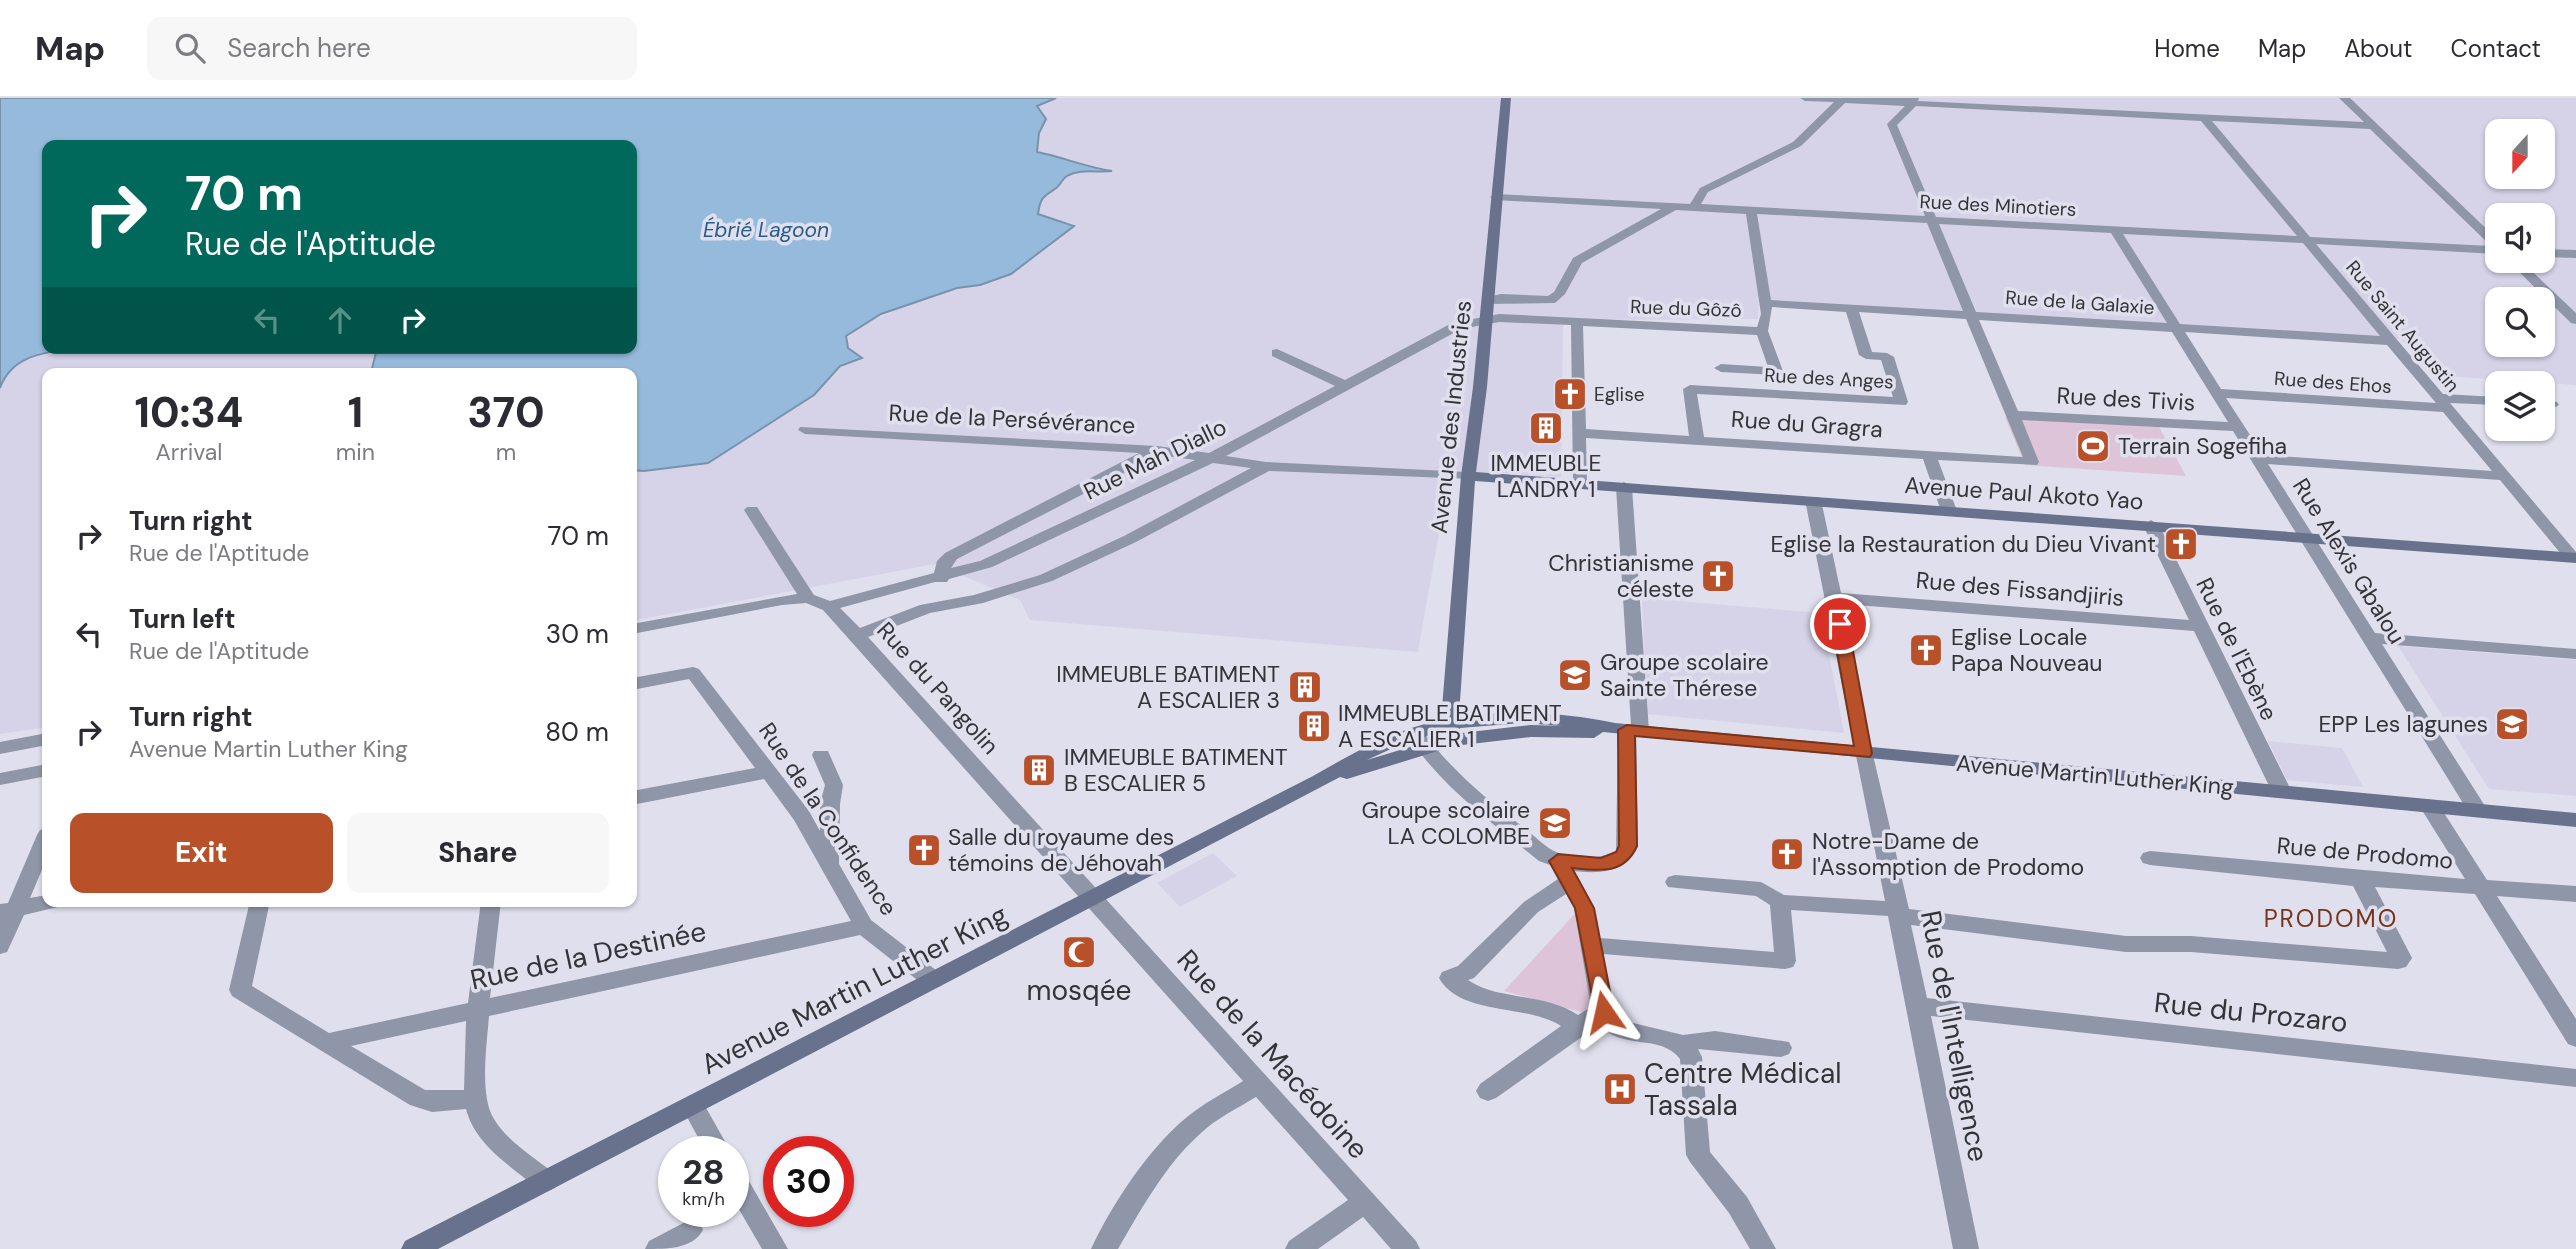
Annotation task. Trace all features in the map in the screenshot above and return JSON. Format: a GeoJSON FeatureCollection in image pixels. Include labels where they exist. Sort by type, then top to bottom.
{"type":"FeatureCollection","features":[{"type":"Feature","properties":{"kind":"street","name":"Avenue des Industries"},"geometry":{"type":"LineString","coordinates":[[1452,731],[1468,476],[1488,301],[1506,98]]}},
{"type":"Feature","properties":{"kind":"street"},"geometry":{"type":"LineString","coordinates":[[1805,98],[2374,126]]}},
{"type":"Feature","properties":{"kind":"street"},"geometry":{"type":"LineString","coordinates":[[2344,98],[2485,233]]}},
{"type":"Feature","properties":{"kind":"street"},"geometry":{"type":"LineString","coordinates":[[1695,206],[1704,190],[1797,144],[1841,101]]}},
{"type":"Feature","properties":{"kind":"street"},"geometry":{"type":"LineString","coordinates":[[1913,102],[1892,124],[1968,314],[2012,415]]}},
{"type":"Feature","properties":{"kind":"street","name":"Rue Saint Augustin"},"geometry":{"type":"LineString","coordinates":[[2205,119],[2574,557]]}},
{"type":"Feature","properties":{"kind":"street","name":"Rue des Minotiers"},"geometry":{"type":"LineString","coordinates":[[1496,197],[2485,249]]}},
{"type":"Feature","properties":{"kind":"street"},"geometry":{"type":"LineString","coordinates":[[1488,301],[1501,298],[1550,300],[1559,294],[1577,261],[1677,205]]}},
{"type":"Feature","properties":{"kind":"street","name":"Rue du Gôzô"},"geometry":{"type":"LineString","coordinates":[[1486,318],[1762,331],[1767,314],[1766,303],[1751,210]]}},
{"type":"Feature","properties":{"kind":"street","name":"Rue Alexis Gbalou"},"geometry":{"type":"LineString","coordinates":[[2114,229],[2478,811]]}},
{"type":"Feature","properties":{"kind":"street"},"geometry":{"type":"LineString","coordinates":[[2555,253],[2576,254]]}},
{"type":"Feature","properties":{"kind":"street"},"geometry":{"type":"LineString","coordinates":[[2527,273],[2576,320]]}},
{"type":"Feature","properties":{"kind":"street","name":"Rue de la Galaxie"},"geometry":{"type":"LineString","coordinates":[[1766,303],[2391,341]]}},
{"type":"Feature","properties":{"kind":"street","name":"Rue des Anges"},"geometry":{"type":"LineString","coordinates":[[1696,441],[1690,389],[1901,402],[1887,357],[1866,355],[1851,307]]}},
{"type":"Feature","properties":{"kind":"street","name":"Rue Mah Diallo"},"geometry":{"type":"LineString","coordinates":[[829,607],[941,579],[986,564],[1212,458],[1457,326],[1486,318]]}},
{"type":"Feature","properties":{"kind":"street"},"geometry":{"type":"LineString","coordinates":[[1577,323],[1580,484]]}},
{"type":"Feature","properties":{"kind":"street"},"geometry":{"type":"LineString","coordinates":[[1721,368],[1776,371],[1762,331]]}},
{"type":"Feature","properties":{"kind":"street"},"geometry":{"type":"LineString","coordinates":[[1277,353],[1344,385]]}},
{"type":"Feature","properties":{"kind":"street","name":"Rue des Ehos"},"geometry":{"type":"LineString","coordinates":[[2217,393],[2443,403],[2485,401]]}},
{"type":"Feature","properties":{"kind":"street","name":"Rue du Gragra"},"geometry":{"type":"LineString","coordinates":[[1579,433],[2032,462],[2012,415]]}},
{"type":"Feature","properties":{"kind":"street","name":"Rue des Tivis"},"geometry":{"type":"LineString","coordinates":[[2012,415],[2238,427]]}},
{"type":"Feature","properties":{"kind":"street","name":"Rue de la Persévérance"},"geometry":{"type":"LineString","coordinates":[[805,430],[1157,450],[1266,466],[1468,476]]}},
{"type":"Feature","properties":{"kind":"street"},"geometry":{"type":"LineString","coordinates":[[941,579],[945,561],[960,550],[1157,450]]}},
{"type":"Feature","properties":{"kind":"street"},"geometry":{"type":"LineString","coordinates":[[1929,455],[1950,512]]}},
{"type":"Feature","properties":{"kind":"street"},"geometry":{"type":"LineString","coordinates":[[2258,459],[2504,476]]}},
{"type":"Feature","properties":{"kind":"street"},"geometry":{"type":"LineString","coordinates":[[857,635],[926,609],[998,594],[1046,578],[1130,539],[1266,466]]}},
{"type":"Feature","properties":{"kind":"street","name":"Avenue Paul Akoto Yao"},"geometry":{"type":"LineString","coordinates":[[1468,476],[2574,557]]}},
{"type":"Feature","properties":{"kind":"street"},"geometry":{"type":"LineString","coordinates":[[1420,740],[1441,767],[1546,856],[1558,861],[1601,865],[1623,856],[1628,846],[1625,487]]}},
{"type":"Feature","properties":{"kind":"street","name":"Rue de l'Intelligence"},"geometry":{"type":"LineString","coordinates":[[1813,500],[1835,598],[1864,753],[1920,1006],[1966,1249]]}},
{"type":"Feature","properties":{"kind":"street"},"geometry":{"type":"LineString","coordinates":[[637,628],[782,600],[808,598],[752,510]]}},
{"type":"Feature","properties":{"kind":"street","name":"Rue de l'Ebène"},"geometry":{"type":"LineString","coordinates":[[2151,525],[2282,792]]}},
{"type":"Feature","properties":{"kind":"street","name":"Rue du Pangolin"},"geometry":{"type":"LineString","coordinates":[[808,598],[829,607],[857,635],[1095,898]]}},
{"type":"Feature","properties":{"kind":"street","name":"Rue des Fissandjiris"},"geometry":{"type":"LineString","coordinates":[[1835,598],[2200,626]]}},
{"type":"Feature","properties":{"kind":"street"},"geometry":{"type":"LineString","coordinates":[[2370,638],[2576,654]]}},
{"type":"Feature","properties":{"kind":"street","name":"Rue de la Confidence"},"geometry":{"type":"LineString","coordinates":[[637,683],[693,673],[723,714],[738,728],[745,744],[802,816],[864,926],[933,980]]}},
{"type":"Feature","properties":{"kind":"street","name":"Avenue Martin Luther King"},"geometry":{"type":"LineString","coordinates":[[414,1249],[1320,781],[1420,740],[1452,731],[1588,733],[1627,730],[2576,820]]}},
{"type":"Feature","properties":{"kind":"street"},"geometry":{"type":"LineString","coordinates":[[0,748],[42,740]]}},
{"type":"Feature","properties":{"kind":"street"},"geometry":{"type":"LineString","coordinates":[[821,755],[834,785],[829,799],[832,842],[829,867]]}},
{"type":"Feature","properties":{"kind":"street"},"geometry":{"type":"LineString","coordinates":[[0,779],[42,771]]}},
{"type":"Feature","properties":{"kind":"street"},"geometry":{"type":"LineString","coordinates":[[637,797],[768,772]]}},
{"type":"Feature","properties":{"kind":"street"},"geometry":{"type":"LineString","coordinates":[[2430,807],[2576,1038]]}},
{"type":"Feature","properties":{"kind":"street"},"geometry":{"type":"LineString","coordinates":[[0,946],[8,911],[42,845]]}},
{"type":"Feature","properties":{"kind":"street","name":"Rue de Prodomo"},"geometry":{"type":"LineString","coordinates":[[2150,858],[2360,879],[2576,894]]}},
{"type":"Feature","properties":{"kind":"street"},"geometry":{"type":"LineString","coordinates":[[1558,861],[1584,908],[1604,1012],[1615,1027],[1668,1037],[1683,1044],[1691,1057],[1698,1155],[1738,1205],[1763,1249]]}},
{"type":"Feature","properties":{"kind":"street"},"geometry":{"type":"LineString","coordinates":[[1675,882],[1761,888],[1780,902],[1900,913],[2126,944],[2191,944],[2398,961],[2401,958],[2360,879]]}},
{"type":"Feature","properties":{"kind":"street"},"geometry":{"type":"LineString","coordinates":[[1568,882],[1531,906],[1466,972],[1450,978],[1473,996],[1548,1007],[1578,1026]]}},
{"type":"Feature","properties":{"kind":"street","name":"Rue de la Macédoine"},"geometry":{"type":"LineString","coordinates":[[1095,898],[1407,1249]]}},
{"type":"Feature","properties":{"kind":"street"},"geometry":{"type":"LineString","coordinates":[[1591,945],[1786,961],[1780,902]]}},
{"type":"Feature","properties":{"kind":"street"},"geometry":{"type":"LineString","coordinates":[[8,911],[42,904]]}},
{"type":"Feature","properties":{"kind":"street"},"geometry":{"type":"LineString","coordinates":[[259,907],[240,989],[418,1098],[432,1102],[475,1099]]}},
{"type":"Feature","properties":{"kind":"street"},"geometry":{"type":"LineString","coordinates":[[490,907],[478,1010],[475,1099],[488,1129],[546,1181]]}},
{"type":"Feature","properties":{"kind":"street","name":"Rue de la Destinée"},"geometry":{"type":"LineString","coordinates":[[325,1043],[864,926]]}},
{"type":"Feature","properties":{"kind":"street","name":"Rue du Prozaro"},"geometry":{"type":"LineString","coordinates":[[1920,1006],[2576,1078]]}},
{"type":"Feature","properties":{"kind":"street"},"geometry":{"type":"LineString","coordinates":[[1488,1091],[1578,1026],[1604,1012]]}},
{"type":"Feature","properties":{"kind":"street"},"geometry":{"type":"LineString","coordinates":[[1683,1044],[1688,1040],[1709,1040],[1782,1048]]}},
{"type":"Feature","properties":{"kind":"street"},"geometry":{"type":"LineString","coordinates":[[1104,1249],[1142,1187],[1169,1152],[1195,1125],[1259,1083]]}},
{"type":"Feature","properties":{"kind":"street"},"geometry":{"type":"LineString","coordinates":[[693,1106],[710,1136]]}},
{"type":"Feature","properties":{"kind":"street"},"geometry":{"type":"LineString","coordinates":[[1298,1249],[1365,1202]]}},
{"type":"Feature","properties":{"kind":"street"},"geometry":{"type":"LineString","coordinates":[[749,1204],[775,1249]]}},
{"type":"Feature","properties":{"kind":"street"},"geometry":{"type":"LineString","coordinates":[[658,1249],[691,1230]]}},
{"type":"Feature","properties":{"kind":"shaded area"},"geometry":{"type":"Polygon","coordinates":[[[1056,98],[2576,98],[2576,385],[2555,384],[2555,371],[2485,371],[2485,379],[2432,375],[2400,339],[1759,299],[1758,319],[1570,320],[1563,326],[1561,477],[1450,470],[1418,652],[1030,620],[1020,600],[935,564],[637,620],[637,470],[708,463],[814,395],[840,366],[861,359],[848,348],[846,336],[861,325],[917,301],[957,288],[980,285],[1033,259],[1072,228],[1073,224],[1038,214],[1040,200],[1066,176],[1083,171],[1109,171],[1037,152],[1039,133],[1046,119],[1036,106],[1056,98]]]}},
{"type":"Feature","properties":{"kind":"shaded area"},"geometry":{"type":"Polygon","coordinates":[[[49,354],[376,354],[372,368],[42,368],[42,728],[0,734],[0,388],[5,374],[18,361],[49,354]]]}},
{"type":"Feature","properties":{"kind":"shaded area","name":"Terrain Sogefiha"},"geometry":{"type":"Polygon","coordinates":[[[2005,417],[2159,427],[2186,476],[2025,465],[2005,417]]]}},
{"type":"Feature","properties":{"kind":"shaded area"},"geometry":{"type":"Polygon","coordinates":[[[1642,598],[1821,613],[1844,733],[1647,714],[1642,598]]]}},
{"type":"Feature","properties":{"kind":"shaded area","name":"EPP Les lagunes"},"geometry":{"type":"Polygon","coordinates":[[[2398,646],[2576,660],[2576,796],[2489,789],[2398,646]]]}},
{"type":"Feature","properties":{"kind":"shaded area"},"geometry":{"type":"Polygon","coordinates":[[[2268,741],[2342,748],[2363,787],[2287,780],[2268,741]]]}},
{"type":"Feature","properties":{"kind":"shaded area"},"geometry":{"type":"Polygon","coordinates":[[[1213,853],[1237,876],[1180,907],[1157,883],[1213,853]]]}},
{"type":"Feature","properties":{"kind":"shaded area"},"geometry":{"type":"Polygon","coordinates":[[[1580,908],[1599,1017],[1504,991],[1580,908]]]}},
{"type":"Feature","properties":{"kind":"water","name":"Ébrié Lagoon"},"geometry":{"type":"Polygon","coordinates":[[[0,98],[1056,98],[1037,106],[1046,119],[1039,133],[1037,152],[1112,171],[1083,171],[1072,174],[1045,196],[1038,214],[1074,226],[1011,274],[980,285],[957,288],[881,314],[846,336],[848,348],[862,358],[840,366],[814,395],[708,463],[644,471],[637,470],[637,368],[372,368],[376,354],[637,354],[637,140],[42,140],[42,354],[21,362],[12,369],[0,388],[0,98]]]}},
{"type":"Feature","properties":{"kind":"place","name":"Eglise"},"geometry":{"type":"Point","coordinates":[1570,394]}},
{"type":"Feature","properties":{"kind":"place","name":"IMMEUBLE LANDRY 1"},"geometry":{"type":"Point","coordinates":[1546,428]}},
{"type":"Feature","properties":{"kind":"place","name":"Terrain Sogefiha"},"geometry":{"type":"Point","coordinates":[2093,446]}},
{"type":"Feature","properties":{"kind":"place","name":"Eglise la Restauration du Dieu Vivant"},"geometry":{"type":"Point","coordinates":[2181,544]}},
{"type":"Feature","properties":{"kind":"place","name":"Christianisme céleste"},"geometry":{"type":"Point","coordinates":[1718,576]}},
{"type":"Feature","properties":{"kind":"place","name":"Eglise Locale Papa Nouveau"},"geometry":{"type":"Point","coordinates":[1926,650]}},
{"type":"Feature","properties":{"kind":"place","name":"Groupe scolaire Sainte Thérese"},"geometry":{"type":"Point","coordinates":[1575,675]}},
{"type":"Feature","properties":{"kind":"place","name":"IMMEUBLE BATIMENT A ESCALIER 3"},"geometry":{"type":"Point","coordinates":[1305,687]}},
{"type":"Feature","properties":{"kind":"place","name":"EPP Les lagunes"},"geometry":{"type":"Point","coordinates":[2512,724]}},
{"type":"Feature","properties":{"kind":"place","name":"IMMEUBLE BATIMENT A ESCALIER 1"},"geometry":{"type":"Point","coordinates":[1314,726]}},
{"type":"Feature","properties":{"kind":"place","name":"IMMEUBLE BATIMENT B ESCALIER 5"},"geometry":{"type":"Point","coordinates":[1039,770]}},
{"type":"Feature","properties":{"kind":"place","name":"Groupe scolaire LA COLOMBE"},"geometry":{"type":"Point","coordinates":[1555,823]}},
{"type":"Feature","properties":{"kind":"place","name":"Salle du royaume des témoins de Jéhovah"},"geometry":{"type":"Point","coordinates":[924,850]}},
{"type":"Feature","properties":{"kind":"place","name":"Notre-Dame de l'Assomption de Prodomo"},"geometry":{"type":"Point","coordinates":[1787,854]}},
{"type":"Feature","properties":{"kind":"place","name":"mosqée"},"geometry":{"type":"Point","coordinates":[1079,952]}},
{"type":"Feature","properties":{"kind":"place","name":"Centre Médical Tassala"},"geometry":{"type":"Point","coordinates":[1620,1089]}},
{"type":"Feature","properties":{"kind":"district","name":"PRODOMO"},"geometry":{"type":"Point","coordinates":[2331,919]}},
{"type":"Feature","properties":{"kind":"route"},"geometry":{"type":"LineString","coordinates":[[1604,1012],[1584,908],[1558,861],[1601,865],[1623,856],[1628,846],[1627,730],[1864,753],[1840,624]]}}]}
